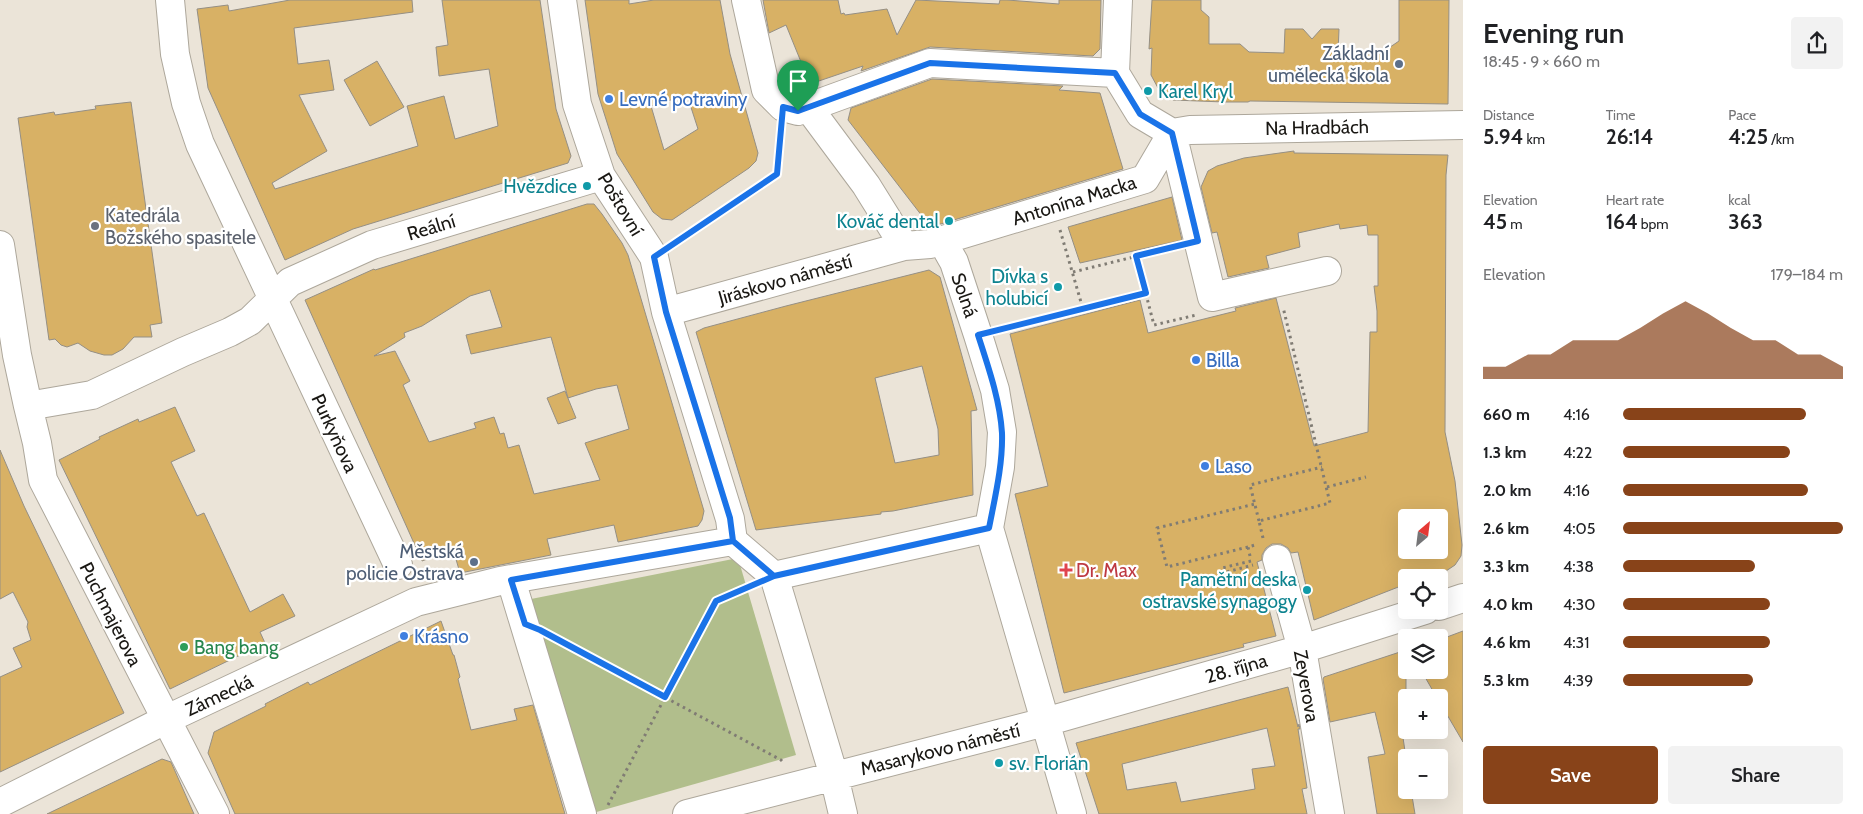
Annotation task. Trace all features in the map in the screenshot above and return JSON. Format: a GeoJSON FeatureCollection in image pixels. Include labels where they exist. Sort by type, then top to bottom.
{"type":"FeatureCollection","features":[{"type":"Feature","properties":{"kind":"street","name":"Purkyňova"},"geometry":{"type":"LineString","coordinates":[[170,0],[176,54],[186,103],[200,144],[398,565]]}},
{"type":"Feature","properties":{"kind":"street","name":"Poštovní"},"geometry":{"type":"LineString","coordinates":[[562,0],[577,104],[601,176],[654,257],[666,312],[731,530]]}},
{"type":"Feature","properties":{"kind":"street"},"geometry":{"type":"LineString","coordinates":[[746,0],[786,102],[866,185],[904,246]]}},
{"type":"Feature","properties":{"kind":"street"},"geometry":{"type":"LineString","coordinates":[[1118,0],[1115,73],[1140,114],[1172,133],[1198,241],[1207,306],[1327,271]]}},
{"type":"Feature","properties":{"kind":"street"},"geometry":{"type":"LineString","coordinates":[[786,102],[930,63],[1115,73]]}},
{"type":"Feature","properties":{"kind":"street","name":"Na Hradbách"},"geometry":{"type":"LineString","coordinates":[[1172,133],[1190,130],[1463,124]]}},
{"type":"Feature","properties":{"kind":"street","name":"Antonína Macka"},"geometry":{"type":"LineString","coordinates":[[948,239],[1145,179],[1172,133]]}},
{"type":"Feature","properties":{"kind":"street","name":"Reální"},"geometry":{"type":"LineString","coordinates":[[28,406],[92,395],[250,321],[273,301],[290,282],[372,245],[601,176]]}},
{"type":"Feature","properties":{"kind":"street","name":"Jiráskovo náměstí"},"geometry":{"type":"LineString","coordinates":[[666,312],[904,246],[918,246],[948,239]]}},
{"type":"Feature","properties":{"kind":"street","name":"Solná"},"geometry":{"type":"LineString","coordinates":[[948,239],[995,390],[1002,432],[1000,467],[989,528]]}},
{"type":"Feature","properties":{"kind":"street","name":"Puchmajerova"},"geometry":{"type":"LineString","coordinates":[[0,245],[5,304],[37,443],[43,480],[215,814]]}},
{"type":"Feature","properties":{"kind":"street"},"geometry":{"type":"LineString","coordinates":[[594,812],[525,624],[506,580],[731,530],[774,576],[989,528]]}},
{"type":"Feature","properties":{"kind":"street","name":"Masarykovo náměstí"},"geometry":{"type":"LineString","coordinates":[[989,528],[1072,814]]}},
{"type":"Feature","properties":{"kind":"street","name":"Zeyerova"},"geometry":{"type":"LineString","coordinates":[[1263,553],[1302,649],[1330,814]]}},
{"type":"Feature","properties":{"kind":"street","name":"Masarykovo náměstí"},"geometry":{"type":"LineString","coordinates":[[774,576],[834,776],[843,814]]}},
{"type":"Feature","properties":{"kind":"street","name":"Zámecká"},"geometry":{"type":"LineString","coordinates":[[0,803],[166,720],[416,602],[506,580]]}},
{"type":"Feature","properties":{"kind":"street"},"geometry":{"type":"LineString","coordinates":[[1448,603],[1463,598]]}},
{"type":"Feature","properties":{"kind":"street","name":"28. října"},"geometry":{"type":"LineString","coordinates":[[1045,722],[1302,649],[1398,619]]}},
{"type":"Feature","properties":{"kind":"street","name":"Masarykovo náměstí"},"geometry":{"type":"LineString","coordinates":[[834,776],[1045,722]]}},
{"type":"Feature","properties":{"kind":"street"},"geometry":{"type":"LineString","coordinates":[[687,814],[834,776]]}},
{"type":"Feature","properties":{"kind":"path"},"geometry":{"type":"LineString","coordinates":[[654,257],[777,174],[786,102]]}},
{"type":"Feature","properties":{"kind":"path"},"geometry":{"type":"LineString","coordinates":[[1053,206],[1083,309]]}},
{"type":"Feature","properties":{"kind":"path"},"geometry":{"type":"LineString","coordinates":[[1073,272],[1198,241]]}},
{"type":"Feature","properties":{"kind":"path"},"geometry":{"type":"LineString","coordinates":[[1136,256],[1154,325],[1207,306]]}},
{"type":"Feature","properties":{"kind":"path"},"geometry":{"type":"LineString","coordinates":[[978,335],[1146,293]]}},
{"type":"Feature","properties":{"kind":"path"},"geometry":{"type":"LineString","coordinates":[[1259,520],[1330,503],[1282,305]]}},
{"type":"Feature","properties":{"kind":"path"},"geometry":{"type":"LineString","coordinates":[[1263,553],[1259,520],[1250,485],[1322,467]]}},
{"type":"Feature","properties":{"kind":"path"},"geometry":{"type":"LineString","coordinates":[[1327,487],[1366,477]]}},
{"type":"Feature","properties":{"kind":"path"},"geometry":{"type":"LineString","coordinates":[[1254,504],[1157,528],[1167,567],[1248,547],[1263,553]]}},
{"type":"Feature","properties":{"kind":"path"},"geometry":{"type":"LineString","coordinates":[[1248,547],[1252,561],[1222,568],[1223,573],[1263,553]]}},
{"type":"Feature","properties":{"kind":"path"},"geometry":{"type":"LineString","coordinates":[[594,812],[665,697],[716,601],[774,576]]}},
{"type":"Feature","properties":{"kind":"path"},"geometry":{"type":"LineString","coordinates":[[525,624],[540,630],[781,760],[800,785]]}},
{"type":"Feature","properties":{"kind":"green space"},"geometry":{"type":"Polygon","coordinates":[[[738,558],[796,755],[593,813],[531,599],[738,558]]]}},
{"type":"Feature","properties":{"kind":"building"},"geometry":{"type":"Polygon","coordinates":[[[290,0],[412,0],[413,12],[294,28],[298,64],[329,60],[334,90],[299,95],[327,151],[272,183],[275,189],[418,146],[407,106],[444,96],[455,139],[498,126],[489,69],[439,76],[436,47],[448,45],[442,0],[540,0],[556,109],[571,156],[568,163],[353,229],[285,260],[208,88],[197,9],[228,5],[229,11],[290,0]]]}},
{"type":"Feature","properties":{"kind":"building"},"geometry":{"type":"Polygon","coordinates":[[[585,0],[629,0],[629,4],[654,0],[720,0],[730,54],[758,153],[756,161],[749,168],[672,220],[662,219],[653,212],[617,154],[598,94],[585,0]],[[687,95],[651,106],[664,150],[698,129],[687,95]]]}},
{"type":"Feature","properties":{"kind":"building"},"geometry":{"type":"Polygon","coordinates":[[[763,0],[838,0],[841,14],[844,13],[845,15],[887,9],[897,35],[916,0],[999,4],[1000,0],[1007,0],[1059,4],[1059,0],[1101,0],[1100,49],[1093,56],[930,47],[861,71],[863,66],[810,84],[786,25],[769,33],[763,0]]]}},
{"type":"Feature","properties":{"kind":"building"},"geometry":{"type":"Polygon","coordinates":[[[1152,0],[1201,0],[1201,10],[1209,17],[1209,44],[1240,44],[1249,52],[1284,53],[1285,29],[1303,29],[1312,39],[1321,29],[1339,29],[1338,54],[1380,54],[1399,41],[1399,0],[1449,0],[1448,104],[1173,100],[1158,88],[1151,75],[1152,48],[1149,49],[1152,0]]]}},
{"type":"Feature","properties":{"kind":"building"},"geometry":{"type":"Polygon","coordinates":[[[377,61],[404,107],[370,126],[344,80],[377,61]]]}},
{"type":"Feature","properties":{"kind":"building"},"geometry":{"type":"Polygon","coordinates":[[[932,79],[1063,86],[1059,90],[1100,93],[1123,169],[934,226],[929,225],[848,120],[851,108],[932,79]]]}},
{"type":"Feature","properties":{"kind":"building","name":"Katedrála Božského spasitele"},"geometry":{"type":"Polygon","coordinates":[[[131,102],[162,323],[150,325],[152,337],[134,337],[123,349],[112,355],[104,355],[90,351],[78,343],[67,347],[61,345],[55,339],[49,340],[18,118],[54,112],[55,115],[96,109],[95,106],[131,102]]]}},
{"type":"Feature","properties":{"kind":"building"},"geometry":{"type":"Polygon","coordinates":[[[1294,151],[1294,153],[1448,155],[1446,175],[1445,432],[1455,481],[1462,545],[1461,556],[1455,565],[1448,570],[1398,569],[1398,587],[1314,620],[1298,552],[1291,553],[1288,548],[1281,544],[1272,544],[1266,548],[1262,555],[1262,560],[1257,562],[1276,636],[1243,644],[1244,647],[1064,693],[1015,494],[1048,486],[1010,334],[1140,300],[1148,333],[1236,311],[1235,308],[1276,298],[1314,446],[1368,432],[1370,332],[1377,332],[1374,286],[1378,286],[1378,235],[1368,235],[1367,225],[1340,229],[1339,224],[1298,233],[1300,247],[1266,256],[1269,268],[1228,277],[1217,232],[1212,233],[1201,187],[1208,171],[1217,166],[1244,158],[1294,151]]]}},
{"type":"Feature","properties":{"kind":"building"},"geometry":{"type":"Polygon","coordinates":[[[1172,197],[1182,240],[1080,263],[1068,227],[1172,197]]]}},
{"type":"Feature","properties":{"kind":"building"},"geometry":{"type":"Polygon","coordinates":[[[587,204],[594,204],[622,243],[628,255],[704,511],[698,526],[618,542],[614,525],[547,539],[551,555],[460,573],[453,549],[422,561],[305,300],[375,270],[587,204]],[[490,290],[470,296],[422,326],[404,333],[405,337],[374,356],[395,351],[410,381],[403,385],[429,442],[476,428],[474,423],[494,417],[500,434],[504,433],[508,448],[519,445],[534,494],[600,480],[585,443],[629,429],[617,385],[596,389],[568,398],[551,337],[471,354],[466,335],[502,327],[490,290]]]}},
{"type":"Feature","properties":{"kind":"building"},"geometry":{"type":"Polygon","coordinates":[[[929,270],[940,277],[977,410],[971,411],[973,495],[881,512],[881,514],[756,530],[696,332],[704,328],[929,270]],[[922,366],[875,378],[895,463],[939,455],[938,429],[922,366]]]}},
{"type":"Feature","properties":{"kind":"building"},"geometry":{"type":"Polygon","coordinates":[[[565,391],[576,418],[558,424],[547,398],[565,391]]]}},
{"type":"Feature","properties":{"kind":"building"},"geometry":{"type":"Polygon","coordinates":[[[175,407],[195,451],[171,462],[197,516],[204,513],[250,612],[283,594],[295,616],[260,632],[265,643],[170,689],[59,460],[100,439],[99,437],[138,419],[139,422],[175,407]]]}},
{"type":"Feature","properties":{"kind":"building"},"geometry":{"type":"Polygon","coordinates":[[[0,450],[24,506],[124,713],[0,772],[0,677],[22,667],[13,648],[31,640],[27,627],[28,622],[13,592],[0,599],[0,450]]]}},
{"type":"Feature","properties":{"kind":"building"},"geometry":{"type":"Polygon","coordinates":[[[441,621],[454,655],[471,730],[517,720],[514,709],[533,705],[565,814],[235,814],[208,753],[214,732],[308,682],[310,685],[441,621]]]}},
{"type":"Feature","properties":{"kind":"building"},"geometry":{"type":"Polygon","coordinates":[[[1463,631],[1463,742],[1448,716],[1448,689],[1432,689],[1426,679],[1448,679],[1448,637],[1463,631]]]}},
{"type":"Feature","properties":{"kind":"building"},"geometry":{"type":"Polygon","coordinates":[[[1398,653],[1398,679],[1406,679],[1406,689],[1398,689],[1398,739],[1403,739],[1405,749],[1398,749],[1398,799],[1412,799],[1415,814],[1377,814],[1368,757],[1385,754],[1375,712],[1330,722],[1324,677],[1398,653]]]}},
{"type":"Feature","properties":{"kind":"building"},"geometry":{"type":"Polygon","coordinates":[[[1288,687],[1300,729],[1298,729],[1307,788],[1302,789],[1307,814],[1099,814],[1076,743],[1288,687]],[[1267,728],[1122,764],[1127,790],[1176,782],[1181,802],[1255,789],[1252,769],[1275,766],[1267,728]]]}},
{"type":"Feature","properties":{"kind":"building"},"geometry":{"type":"Polygon","coordinates":[[[162,759],[171,762],[194,814],[47,814],[162,759]]]}},
{"type":"Feature","properties":{"kind":"place","name":"Základní umělecká škola"},"geometry":{"type":"Point","coordinates":[1399,64]}},
{"type":"Feature","properties":{"kind":"place","name":"Karel Kryl"},"geometry":{"type":"Point","coordinates":[1148,91]}},
{"type":"Feature","properties":{"kind":"place","name":"Levné potraviny"},"geometry":{"type":"Point","coordinates":[609,99]}},
{"type":"Feature","properties":{"kind":"place","name":"Hvězdice"},"geometry":{"type":"Point","coordinates":[587,186]}},
{"type":"Feature","properties":{"kind":"place","name":"Kováč dental"},"geometry":{"type":"Point","coordinates":[949,221]}},
{"type":"Feature","properties":{"kind":"place","name":"Katedrála Božského spasitele"},"geometry":{"type":"Point","coordinates":[95,226]}},
{"type":"Feature","properties":{"kind":"place","name":"Dívka s holubicí"},"geometry":{"type":"Point","coordinates":[1058,287]}},
{"type":"Feature","properties":{"kind":"place","name":"Billa"},"geometry":{"type":"Point","coordinates":[1196,360]}},
{"type":"Feature","properties":{"kind":"place","name":"Laso"},"geometry":{"type":"Point","coordinates":[1205,466]}},
{"type":"Feature","properties":{"kind":"place","name":"Městská policie Ostrava"},"geometry":{"type":"Point","coordinates":[474,562]}},
{"type":"Feature","properties":{"kind":"place","name":"Dr. Max"},"geometry":{"type":"Point","coordinates":[1066,570]}},
{"type":"Feature","properties":{"kind":"place","name":"Pamětní deska ostravské synagogy"},"geometry":{"type":"Point","coordinates":[1307,590]}},
{"type":"Feature","properties":{"kind":"place","name":"Krásno"},"geometry":{"type":"Point","coordinates":[404,636]}},
{"type":"Feature","properties":{"kind":"place","name":"Bang bang"},"geometry":{"type":"Point","coordinates":[184,647]}},
{"type":"Feature","properties":{"kind":"place","name":"sv. Florián"},"geometry":{"type":"Point","coordinates":[999,763]}},
{"type":"Feature","properties":{"kind":"route"},"geometry":{"type":"LineString","coordinates":[[798,111],[783,107],[777,174],[654,257],[666,312],[730,518],[733,541],[774,576],[716,601],[665,697],[540,630],[525,624],[511,580],[733,541],[753,557],[774,576],[989,528],[1000,467],[1002,432],[995,390],[978,335],[1146,293],[1136,256],[1198,241],[1172,133],[1140,114],[1115,73],[930,63],[798,111]]}}]}
